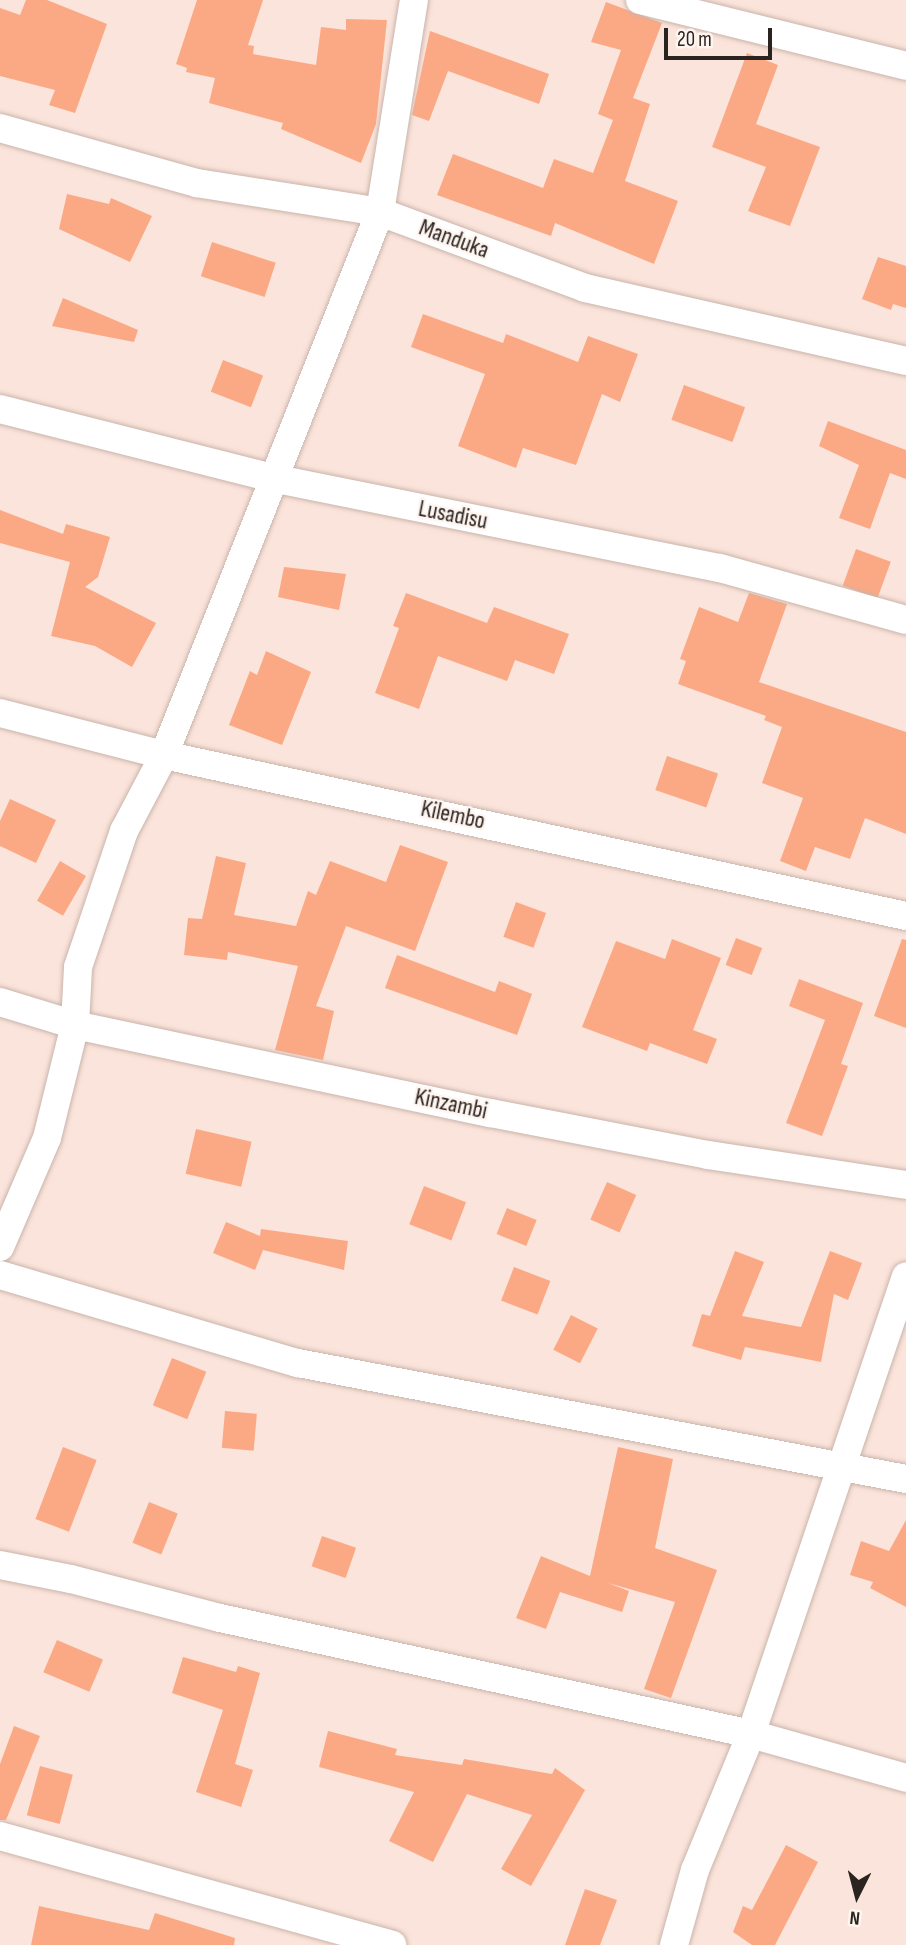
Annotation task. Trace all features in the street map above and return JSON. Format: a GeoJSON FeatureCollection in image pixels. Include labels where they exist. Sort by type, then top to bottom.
{"type":"FeatureCollection","features":[{"type":"Feature","properties":{"kind":"street"},"geometry":{"type":"LineString","coordinates":[[0,1247],[47,1138],[75,1025],[78,967],[124,831],[164,755],[380,212],[414,0]]}},
{"type":"Feature","properties":{"kind":"street"},"geometry":{"type":"LineString","coordinates":[[640,0],[906,66]]}},
{"type":"Feature","properties":{"kind":"street","name":"Manduka"},"geometry":{"type":"LineString","coordinates":[[0,128],[197,183],[380,212],[585,288],[906,361]]}},
{"type":"Feature","properties":{"kind":"street","name":"Lusadisu"},"geometry":{"type":"LineString","coordinates":[[0,409],[272,478],[720,568],[906,620]]}},
{"type":"Feature","properties":{"kind":"street","name":"Kilembo"},"geometry":{"type":"LineString","coordinates":[[0,713],[164,755],[906,916]]}},
{"type":"Feature","properties":{"kind":"street","name":"Kinzambi"},"geometry":{"type":"LineString","coordinates":[[0,1002],[75,1025],[695,1152],[906,1185]]}},
{"type":"Feature","properties":{"kind":"street"},"geometry":{"type":"LineString","coordinates":[[0,1275],[298,1363],[906,1479]]}},
{"type":"Feature","properties":{"kind":"street"},"geometry":{"type":"LineString","coordinates":[[674,1945],[695,1870],[751,1734],[906,1278]]}},
{"type":"Feature","properties":{"kind":"street"},"geometry":{"type":"LineString","coordinates":[[0,1565],[233,1621],[751,1734],[906,1778]]}},
{"type":"Feature","properties":{"kind":"street"},"geometry":{"type":"LineString","coordinates":[[0,1836],[392,1945]]}},
{"type":"Feature","properties":{"kind":"building"},"geometry":{"type":"Polygon","coordinates":[[[26,0],[47,0],[107,24],[75,113],[49,105],[55,90],[0,76],[0,8],[20,15],[26,0]]]}},
{"type":"Feature","properties":{"kind":"building"},"geometry":{"type":"Polygon","coordinates":[[[197,0],[263,0],[248,45],[254,46],[253,54],[316,65],[321,27],[346,30],[346,19],[387,20],[376,124],[361,163],[281,129],[283,123],[209,103],[215,78],[186,72],[187,68],[176,64],[197,0]]]}},
{"type":"Feature","properties":{"kind":"building"},"geometry":{"type":"Polygon","coordinates":[[[606,2],[662,23],[633,98],[650,104],[625,181],[678,201],[654,264],[555,223],[551,236],[437,195],[453,154],[543,188],[554,159],[593,173],[613,120],[598,114],[621,50],[591,42],[606,2]]]}},
{"type":"Feature","properties":{"kind":"building"},"geometry":{"type":"Polygon","coordinates":[[[430,31],[549,74],[539,104],[448,71],[429,121],[412,115],[430,31]]]}},
{"type":"Feature","properties":{"kind":"building"},"geometry":{"type":"Polygon","coordinates":[[[747,53],[778,65],[756,124],[820,147],[790,226],[748,211],[766,167],[712,147],[747,53]]]}},
{"type":"Feature","properties":{"kind":"building"},"geometry":{"type":"Polygon","coordinates":[[[67,194],[109,204],[111,198],[152,216],[130,262],[59,229],[67,194]]]}},
{"type":"Feature","properties":{"kind":"building"},"geometry":{"type":"Polygon","coordinates":[[[212,242],[276,263],[265,297],[201,276],[212,242]]]}},
{"type":"Feature","properties":{"kind":"building"},"geometry":{"type":"Polygon","coordinates":[[[878,257],[906,266],[906,308],[893,304],[891,310],[862,299],[878,257]]]}},
{"type":"Feature","properties":{"kind":"building"},"geometry":{"type":"Polygon","coordinates":[[[63,298],[138,330],[134,342],[52,326],[63,298]]]}},
{"type":"Feature","properties":{"kind":"building"},"geometry":{"type":"Polygon","coordinates":[[[423,314],[503,343],[506,334],[578,362],[588,336],[638,354],[620,402],[602,394],[576,465],[523,448],[516,468],[458,446],[485,374],[411,347],[423,314]]]}},
{"type":"Feature","properties":{"kind":"building"},"geometry":{"type":"Polygon","coordinates":[[[223,360],[263,375],[251,407],[211,392],[223,360]]]}},
{"type":"Feature","properties":{"kind":"building"},"geometry":{"type":"Polygon","coordinates":[[[684,385],[745,407],[732,442],[671,420],[684,385]]]}},
{"type":"Feature","properties":{"kind":"building"},"geometry":{"type":"Polygon","coordinates":[[[828,421],[906,450],[906,479],[890,473],[870,529],[839,518],[859,465],[819,446],[828,421]]]}},
{"type":"Feature","properties":{"kind":"building"},"geometry":{"type":"Polygon","coordinates":[[[0,510],[63,534],[66,524],[110,537],[98,577],[85,587],[156,623],[132,667],[95,646],[51,636],[70,562],[0,543],[0,510]]]}},
{"type":"Feature","properties":{"kind":"building"},"geometry":{"type":"Polygon","coordinates":[[[856,549],[891,562],[877,598],[843,586],[856,549]]]}},
{"type":"Feature","properties":{"kind":"building"},"geometry":{"type":"Polygon","coordinates":[[[284,567],[346,574],[339,610],[278,597],[284,567]]]}},
{"type":"Feature","properties":{"kind":"building"},"geometry":{"type":"Polygon","coordinates":[[[406,593],[487,623],[494,607],[569,634],[554,674],[515,660],[507,681],[438,656],[419,709],[375,693],[399,628],[393,626],[406,593]]]}},
{"type":"Feature","properties":{"kind":"building"},"geometry":{"type":"Polygon","coordinates":[[[749,593],[787,604],[759,682],[906,732],[906,834],[865,818],[850,859],[815,847],[806,871],[780,861],[803,798],[762,783],[782,727],[764,720],[766,716],[678,684],[686,661],[680,659],[699,607],[738,622],[749,593]]]}},
{"type":"Feature","properties":{"kind":"building"},"geometry":{"type":"Polygon","coordinates":[[[266,651],[311,672],[282,745],[229,725],[250,671],[257,675],[266,651]]]}},
{"type":"Feature","properties":{"kind":"building"},"geometry":{"type":"Polygon","coordinates":[[[667,756],[718,774],[706,808],[655,790],[667,756]]]}},
{"type":"Feature","properties":{"kind":"building"},"geometry":{"type":"Polygon","coordinates":[[[10,799],[56,820],[36,863],[0,846],[0,821],[10,799]]]}},
{"type":"Feature","properties":{"kind":"building"},"geometry":{"type":"Polygon","coordinates":[[[400,845],[448,862],[415,951],[346,926],[316,1006],[334,1011],[323,1060],[275,1050],[298,966],[228,952],[227,960],[184,955],[188,918],[202,919],[216,856],[246,863],[234,915],[296,926],[308,891],[316,895],[330,861],[386,882],[400,845]]]}},
{"type":"Feature","properties":{"kind":"building"},"geometry":{"type":"Polygon","coordinates":[[[60,861],[86,876],[63,916],[37,901],[60,861]]]}},
{"type":"Feature","properties":{"kind":"building"},"geometry":{"type":"Polygon","coordinates":[[[516,902],[546,913],[533,948],[503,937],[516,902]]]}},
{"type":"Feature","properties":{"kind":"building"},"geometry":{"type":"Polygon","coordinates":[[[736,938],[762,948],[752,975],[726,965],[736,938]]]}},
{"type":"Feature","properties":{"kind":"building"},"geometry":{"type":"Polygon","coordinates":[[[672,939],[721,958],[693,1030],[717,1039],[707,1064],[650,1043],[647,1051],[582,1027],[616,941],[665,959],[672,939]]]}},
{"type":"Feature","properties":{"kind":"building"},"geometry":{"type":"Polygon","coordinates":[[[902,939],[906,940],[906,1028],[874,1016],[902,939]]]}},
{"type":"Feature","properties":{"kind":"building"},"geometry":{"type":"Polygon","coordinates":[[[397,955],[495,992],[499,981],[532,994],[517,1035],[385,988],[397,955]]]}},
{"type":"Feature","properties":{"kind":"building"},"geometry":{"type":"Polygon","coordinates":[[[799,979],[863,1003],[841,1064],[848,1066],[822,1136],[786,1123],[825,1020],[789,1006],[799,979]]]}},
{"type":"Feature","properties":{"kind":"building"},"geometry":{"type":"Polygon","coordinates":[[[196,1129],[252,1142],[241,1187],[186,1174],[196,1129]]]}},
{"type":"Feature","properties":{"kind":"building"},"geometry":{"type":"Polygon","coordinates":[[[607,1182],[636,1195],[620,1232],[590,1219],[607,1182]]]}},
{"type":"Feature","properties":{"kind":"building"},"geometry":{"type":"Polygon","coordinates":[[[424,1186],[466,1202],[451,1240],[409,1224],[424,1186]]]}},
{"type":"Feature","properties":{"kind":"building"},"geometry":{"type":"Polygon","coordinates":[[[507,1208],[537,1220],[526,1246],[497,1234],[507,1208]]]}},
{"type":"Feature","properties":{"kind":"building"},"geometry":{"type":"Polygon","coordinates":[[[226,1222],[260,1236],[261,1229],[348,1241],[344,1270],[263,1250],[255,1270],[213,1253],[226,1222]]]}},
{"type":"Feature","properties":{"kind":"building"},"geometry":{"type":"Polygon","coordinates":[[[735,1251],[764,1262],[742,1316],[801,1327],[830,1251],[862,1263],[848,1300],[834,1294],[821,1362],[745,1347],[741,1360],[692,1346],[702,1314],[710,1316],[735,1251]]]}},
{"type":"Feature","properties":{"kind":"building"},"geometry":{"type":"Polygon","coordinates":[[[514,1267],[550,1281],[538,1315],[501,1301],[514,1267]]]}},
{"type":"Feature","properties":{"kind":"building"},"geometry":{"type":"Polygon","coordinates":[[[571,1315],[598,1329],[580,1363],[553,1350],[571,1315]]]}},
{"type":"Feature","properties":{"kind":"building"},"geometry":{"type":"Polygon","coordinates":[[[172,1358],[206,1372],[187,1419],[153,1405],[172,1358]]]}},
{"type":"Feature","properties":{"kind":"building"},"geometry":{"type":"Polygon","coordinates":[[[225,1411],[257,1414],[254,1451],[222,1448],[225,1411]]]}},
{"type":"Feature","properties":{"kind":"building"},"geometry":{"type":"Polygon","coordinates":[[[63,1447],[97,1460],[69,1532],[35,1519],[63,1447]]]}},
{"type":"Feature","properties":{"kind":"building"},"geometry":{"type":"Polygon","coordinates":[[[618,1447],[673,1459],[655,1548],[717,1570],[671,1698],[644,1689],[675,1602],[608,1583],[629,1591],[622,1612],[560,1592],[546,1629],[516,1618],[541,1556],[590,1576],[618,1447]]]}},
{"type":"Feature","properties":{"kind":"building"},"geometry":{"type":"Polygon","coordinates":[[[149,1502],[178,1514],[161,1554],[133,1543],[149,1502]]]}},
{"type":"Feature","properties":{"kind":"building"},"geometry":{"type":"Polygon","coordinates":[[[906,1520],[906,1607],[870,1588],[873,1582],[850,1575],[861,1541],[889,1551],[906,1520]]]}},
{"type":"Feature","properties":{"kind":"building"},"geometry":{"type":"Polygon","coordinates":[[[322,1536],[356,1548],[346,1578],[312,1566],[322,1536]]]}},
{"type":"Feature","properties":{"kind":"building"},"geometry":{"type":"Polygon","coordinates":[[[57,1640],[103,1660],[89,1692],[43,1672],[57,1640]]]}},
{"type":"Feature","properties":{"kind":"building"},"geometry":{"type":"Polygon","coordinates":[[[183,1657],[236,1672],[238,1666],[260,1673],[235,1764],[253,1770],[241,1807],[196,1792],[223,1710],[172,1693],[183,1657]]]}},
{"type":"Feature","properties":{"kind":"building"},"geometry":{"type":"Polygon","coordinates":[[[14,1726],[40,1736],[6,1820],[0,1820],[0,1764],[14,1726]]]}},
{"type":"Feature","properties":{"kind":"building"},"geometry":{"type":"Polygon","coordinates":[[[328,1731],[397,1749],[395,1755],[462,1765],[464,1759],[552,1774],[555,1768],[585,1790],[531,1886],[501,1869],[532,1815],[467,1794],[433,1862],[389,1841],[414,1792],[319,1767],[328,1731]]]}},
{"type":"Feature","properties":{"kind":"building"},"geometry":{"type":"Polygon","coordinates":[[[40,1766],[73,1775],[60,1824],[27,1815],[40,1766]]]}},
{"type":"Feature","properties":{"kind":"building"},"geometry":{"type":"Polygon","coordinates":[[[786,1845],[818,1862],[775,1945],[752,1945],[733,1932],[743,1906],[752,1910],[786,1845]]]}},
{"type":"Feature","properties":{"kind":"building"},"geometry":{"type":"Polygon","coordinates":[[[585,1889],[617,1900],[600,1945],[565,1945],[585,1889]]]}},
{"type":"Feature","properties":{"kind":"building"},"geometry":{"type":"Polygon","coordinates":[[[39,1906],[149,1930],[155,1913],[235,1938],[234,1945],[31,1945],[39,1906]]]}}]}
